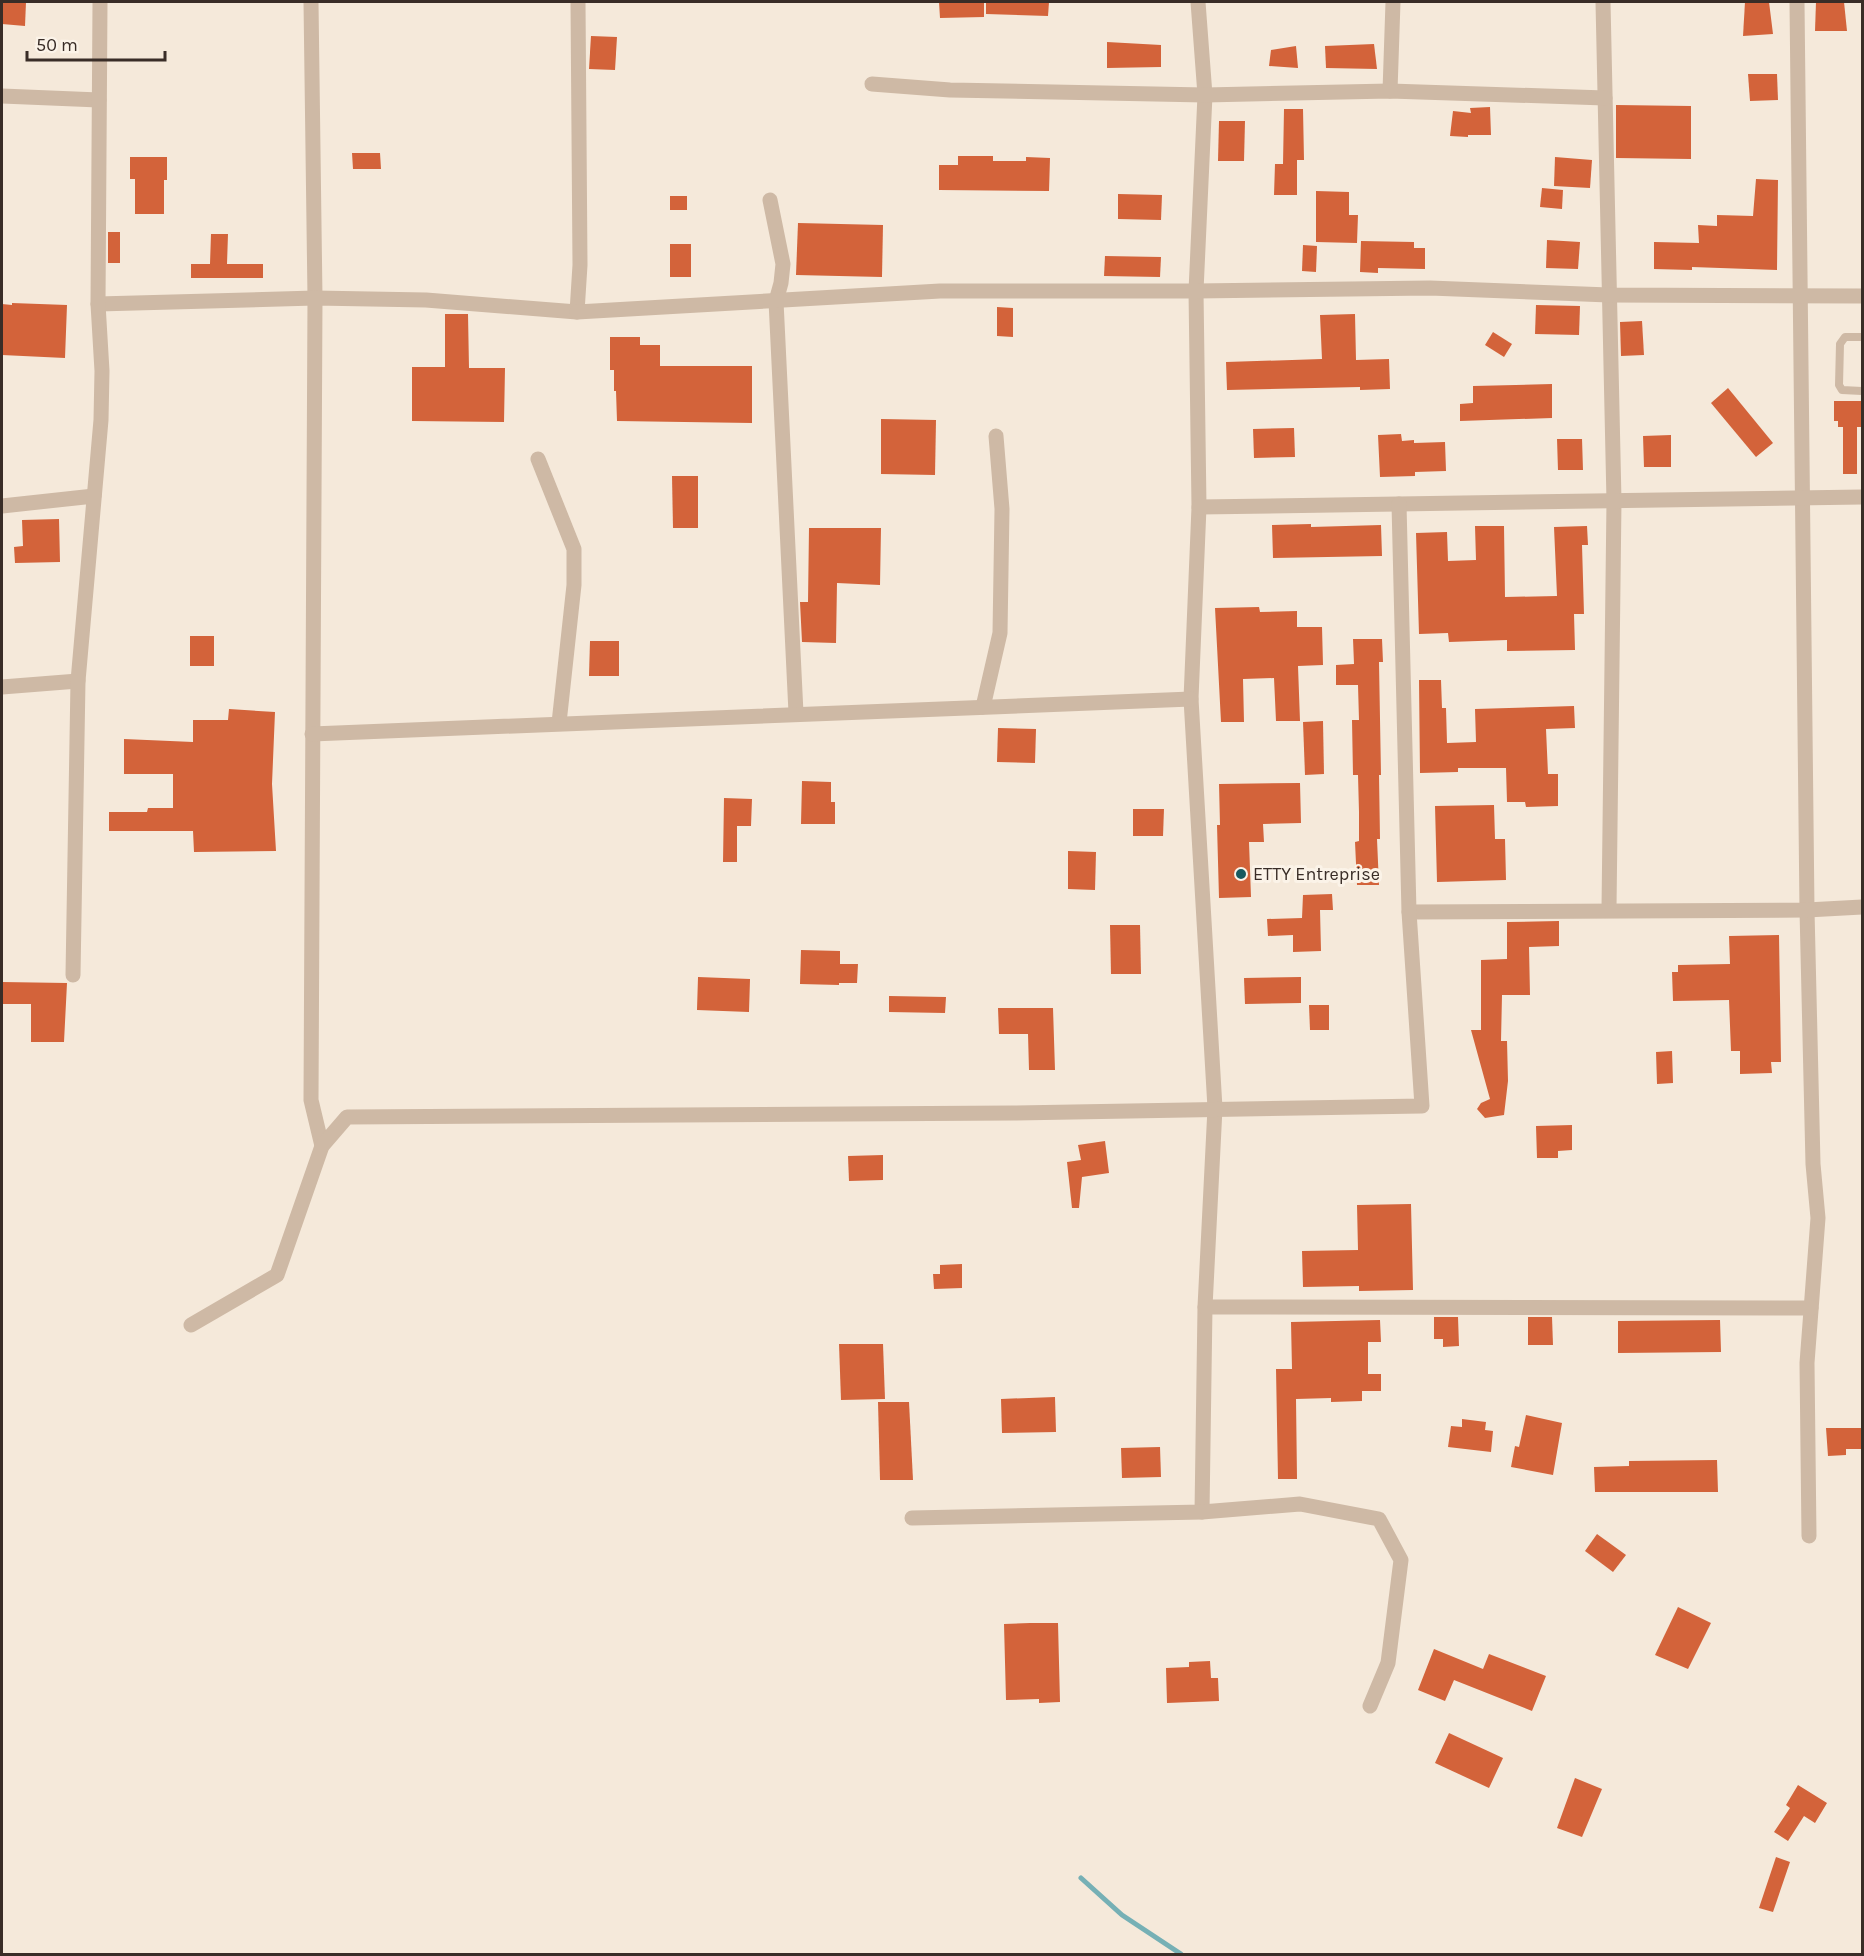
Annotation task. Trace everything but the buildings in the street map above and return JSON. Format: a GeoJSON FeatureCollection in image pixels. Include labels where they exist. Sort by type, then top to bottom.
{"type":"FeatureCollection","features":[{"type":"Feature","properties":{"kind":"street"},"geometry":{"type":"LineString","coordinates":[[74,975],[78,681],[101,420],[102,381],[98,304],[100,2]]}},
{"type":"Feature","properties":{"kind":"street"},"geometry":{"type":"LineString","coordinates":[[311,2],[315,298],[311,1100],[322,1146]]}},
{"type":"Feature","properties":{"kind":"street"},"geometry":{"type":"LineString","coordinates":[[577,312],[580,266],[578,2]]}},
{"type":"Feature","properties":{"kind":"street"},"geometry":{"type":"LineString","coordinates":[[1198,2],[1205,95],[1196,291],[1199,507],[1191,699],[1215,1108],[1205,1307],[1202,1512]]}},
{"type":"Feature","properties":{"kind":"street"},"geometry":{"type":"LineString","coordinates":[[1390,91],[1393,2]]}},
{"type":"Feature","properties":{"kind":"street"},"geometry":{"type":"LineString","coordinates":[[1603,2],[1614,501],[1609,909]]}},
{"type":"Feature","properties":{"kind":"street"},"geometry":{"type":"LineString","coordinates":[[1797,2],[1807,910],[1813,1164],[1818,1218],[1807,1363],[1809,1536]]}},
{"type":"Feature","properties":{"kind":"street"},"geometry":{"type":"LineString","coordinates":[[872,84],[950,90],[1205,95],[1390,91],[1605,98]]}},
{"type":"Feature","properties":{"kind":"street"},"geometry":{"type":"LineString","coordinates":[[2,96],[99,100]]}},
{"type":"Feature","properties":{"kind":"street"},"geometry":{"type":"LineString","coordinates":[[770,200],[783,264],[776,301],[796,713]]}},
{"type":"Feature","properties":{"kind":"street"},"geometry":{"type":"LineString","coordinates":[[98,304],[315,298],[426,300],[577,312],[940,291],[1430,288],[1609,295],[1863,296]]}},
{"type":"Feature","properties":{"kind":"street"},"geometry":{"type":"LineString","coordinates":[[983,707],[1000,633],[1002,509],[996,436]]}},
{"type":"Feature","properties":{"kind":"street"},"geometry":{"type":"LineString","coordinates":[[538,459],[574,549],[574,585],[559,723]]}},
{"type":"Feature","properties":{"kind":"street"},"geometry":{"type":"LineString","coordinates":[[2,506],[94,496]]}},
{"type":"Feature","properties":{"kind":"street"},"geometry":{"type":"LineString","coordinates":[[1199,507],[1863,497]]}},
{"type":"Feature","properties":{"kind":"street"},"geometry":{"type":"LineString","coordinates":[[191,1325],[277,1275],[322,1146],[347,1117],[1013,1113],[1422,1106],[1409,912],[1399,504]]}},
{"type":"Feature","properties":{"kind":"street"},"geometry":{"type":"LineString","coordinates":[[2,687],[78,681]]}},
{"type":"Feature","properties":{"kind":"street"},"geometry":{"type":"LineString","coordinates":[[312,734],[1191,699]]}},
{"type":"Feature","properties":{"kind":"street"},"geometry":{"type":"LineString","coordinates":[[1409,912],[1609,909],[1807,910],[1863,907]]}},
{"type":"Feature","properties":{"kind":"street"},"geometry":{"type":"LineString","coordinates":[[1205,1307],[1811,1308]]}},
{"type":"Feature","properties":{"kind":"street"},"geometry":{"type":"LineString","coordinates":[[912,1518],[1202,1512],[1300,1504],[1379,1519],[1401,1560],[1388,1663],[1370,1706]]}},
{"type":"Feature","properties":{"kind":"lane"},"geometry":{"type":"LineString","coordinates":[[1863,337],[1845,337],[1840,344],[1839,385],[1842,390],[1863,391]]}},
{"type":"Feature","properties":{"kind":"waterway"},"geometry":{"type":"LineString","coordinates":[[1081,1878],[1122,1915],[1181,1954]]}},
{"type":"Feature","properties":{"kind":"place","name":"ETTY Entreprise"},"geometry":{"type":"Point","coordinates":[1241,874]}}]}
